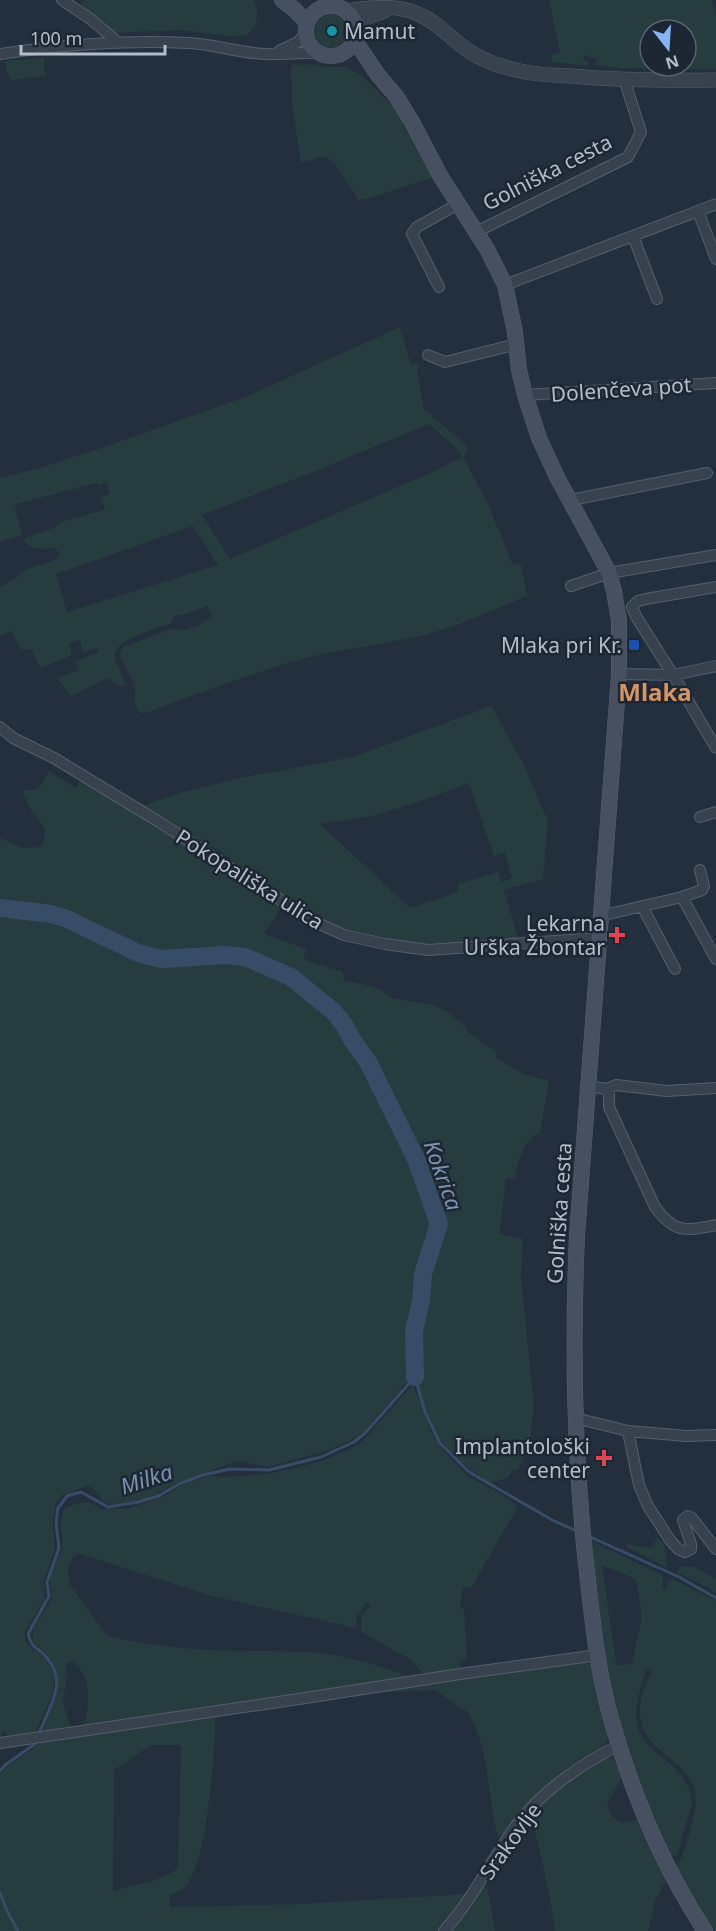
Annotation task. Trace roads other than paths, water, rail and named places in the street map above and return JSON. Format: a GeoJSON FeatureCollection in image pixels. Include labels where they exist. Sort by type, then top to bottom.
{"type":"FeatureCollection","features":[{"type":"Feature","properties":{"kind":"main road"},"geometry":{"type":"LineString","coordinates":[[282,0],[294,9],[306,28],[308,42],[327,56],[349,47],[356,26],[353,17],[346,11],[328,6],[311,15],[306,28]]}},
{"type":"Feature","properties":{"kind":"main road"},"geometry":{"type":"LineString","coordinates":[[293,0],[319,9]]}},
{"type":"Feature","properties":{"kind":"main road","name":"Golniška cesta"},"geometry":{"type":"LineString","coordinates":[[349,47],[396,96],[441,177],[487,249],[505,285],[517,344],[519,370],[539,438],[609,573],[617,605],[619,674],[598,938],[574,1303],[575,1418],[583,1546],[603,1685],[619,1745],[643,1811],[666,1863],[690,1909],[705,1931]]}},
{"type":"Feature","properties":{"kind":"street"},"geometry":{"type":"LineString","coordinates":[[62,0],[89,18],[119,44]]}},
{"type":"Feature","properties":{"kind":"street"},"geometry":{"type":"LineString","coordinates":[[346,11],[368,7],[391,8],[418,14],[477,56],[525,72],[624,79],[716,80]]}},
{"type":"Feature","properties":{"kind":"street"},"geometry":{"type":"LineString","coordinates":[[356,26],[370,16],[391,8]]}},
{"type":"Feature","properties":{"kind":"street"},"geometry":{"type":"LineString","coordinates":[[267,54],[288,48],[298,42],[306,28]]}},
{"type":"Feature","properties":{"kind":"street"},"geometry":{"type":"LineString","coordinates":[[0,54],[119,44],[189,43],[218,45],[252,53],[320,53]]}},
{"type":"Feature","properties":{"kind":"street","name":"Golniška cesta"},"geometry":{"type":"LineString","coordinates":[[476,232],[628,157],[641,132],[624,79]]}},
{"type":"Feature","properties":{"kind":"street","name":"Golniška cesta"},"geometry":{"type":"LineString","coordinates":[[439,287],[412,234],[417,226],[458,204]]}},
{"type":"Feature","properties":{"kind":"street"},"geometry":{"type":"LineString","coordinates":[[505,285],[716,204]]}},
{"type":"Feature","properties":{"kind":"street"},"geometry":{"type":"LineString","coordinates":[[698,211],[716,259]]}},
{"type":"Feature","properties":{"kind":"street"},"geometry":{"type":"LineString","coordinates":[[633,236],[657,299]]}},
{"type":"Feature","properties":{"kind":"street"},"geometry":{"type":"LineString","coordinates":[[428,355],[445,362],[517,344]]}},
{"type":"Feature","properties":{"kind":"street","name":"Dolenčeva pot"},"geometry":{"type":"LineString","coordinates":[[525,395],[716,382]]}},
{"type":"Feature","properties":{"kind":"street"},"geometry":{"type":"LineString","coordinates":[[571,500],[707,473]]}},
{"type":"Feature","properties":{"kind":"street"},"geometry":{"type":"LineString","coordinates":[[571,586],[609,573],[716,555]]}},
{"type":"Feature","properties":{"kind":"street"},"geometry":{"type":"LineString","coordinates":[[716,587],[646,599],[633,604],[637,618],[716,748]]}},
{"type":"Feature","properties":{"kind":"street"},"geometry":{"type":"LineString","coordinates":[[619,674],[673,675],[716,666]]}},
{"type":"Feature","properties":{"kind":"street","name":"Pokopališka ulica"},"geometry":{"type":"LineString","coordinates":[[0,727],[13,738],[54,758],[156,820],[315,922],[344,935],[428,950],[598,938]]}},
{"type":"Feature","properties":{"kind":"street"},"geometry":{"type":"LineString","coordinates":[[700,817],[716,812]]}},
{"type":"Feature","properties":{"kind":"street"},"geometry":{"type":"LineString","coordinates":[[600,916],[682,897],[702,890],[704,886],[700,870]]}},
{"type":"Feature","properties":{"kind":"street"},"geometry":{"type":"LineString","coordinates":[[682,897],[716,959]]}},
{"type":"Feature","properties":{"kind":"street"},"geometry":{"type":"LineString","coordinates":[[642,906],[675,969]]}},
{"type":"Feature","properties":{"kind":"street"},"geometry":{"type":"LineString","coordinates":[[588,1086],[607,1089],[616,1085],[666,1090],[716,1088]]}},
{"type":"Feature","properties":{"kind":"street"},"geometry":{"type":"LineString","coordinates":[[607,1089],[609,1107],[655,1207],[664,1219],[675,1227],[693,1229],[716,1225]]}},
{"type":"Feature","properties":{"kind":"street"},"geometry":{"type":"LineString","coordinates":[[575,1418],[628,1431],[716,1436]]}},
{"type":"Feature","properties":{"kind":"street"},"geometry":{"type":"LineString","coordinates":[[628,1431],[639,1485],[648,1506],[670,1540],[678,1549],[686,1552],[691,1549],[683,1520],[687,1516],[692,1518],[716,1549]]}},
{"type":"Feature","properties":{"kind":"street"},"geometry":{"type":"LineString","coordinates":[[0,1743],[598,1655]]}},
{"type":"Feature","properties":{"kind":"street","name":"Srakovlje"},"geometry":{"type":"LineString","coordinates":[[444,1931],[479,1885],[512,1831],[526,1813],[563,1779],[592,1758],[619,1745]]}},
{"type":"Feature","properties":{"kind":"waterway","name":"Kokrica"},"geometry":{"type":"LineString","coordinates":[[0,908],[51,914],[67,919],[138,953],[161,959],[225,955],[245,957],[291,977],[334,1012],[368,1062],[416,1159],[439,1224],[423,1274],[421,1301],[414,1331],[415,1377]]}},
{"type":"Feature","properties":{"kind":"waterway","name":"Milka"},"geometry":{"type":"LineString","coordinates":[[39,1734],[54,1696],[56,1678],[48,1659],[34,1646],[28,1634],[49,1596],[47,1582],[59,1548],[56,1522],[58,1508],[67,1496],[81,1492],[108,1507],[158,1496],[179,1484],[203,1475],[230,1469],[269,1470],[321,1457],[354,1442],[366,1432],[415,1377],[425,1412],[440,1443],[469,1472],[554,1521],[577,1531]]}},
{"type":"Feature","properties":{"kind":"waterway","name":"Kokrica"},"geometry":{"type":"LineString","coordinates":[[588,1536],[679,1577],[716,1598]]}},
{"type":"Feature","properties":{"kind":"waterway","name":"Milka"},"geometry":{"type":"LineString","coordinates":[[0,1771],[37,1740]]}},
{"type":"Feature","properties":{"kind":"waterway","name":"Milka"},"geometry":{"type":"LineString","coordinates":[[0,1893],[18,1931]]}},
{"type":"Feature","properties":{"kind":"place","name":"Mamut"},"geometry":{"type":"Point","coordinates":[332,31]}},
{"type":"Feature","properties":{"kind":"place","name":"Mlaka pri Kr."},"geometry":{"type":"Point","coordinates":[634,645]}},
{"type":"Feature","properties":{"kind":"place","name":"Lekarna Urška Žbontar"},"geometry":{"type":"Point","coordinates":[617,935]}},
{"type":"Feature","properties":{"kind":"place","name":"Implantološki center"},"geometry":{"type":"Point","coordinates":[604,1458]}},
{"type":"Feature","properties":{"kind":"district","name":"Mlaka"},"geometry":{"type":"Point","coordinates":[655,691]}}]}
